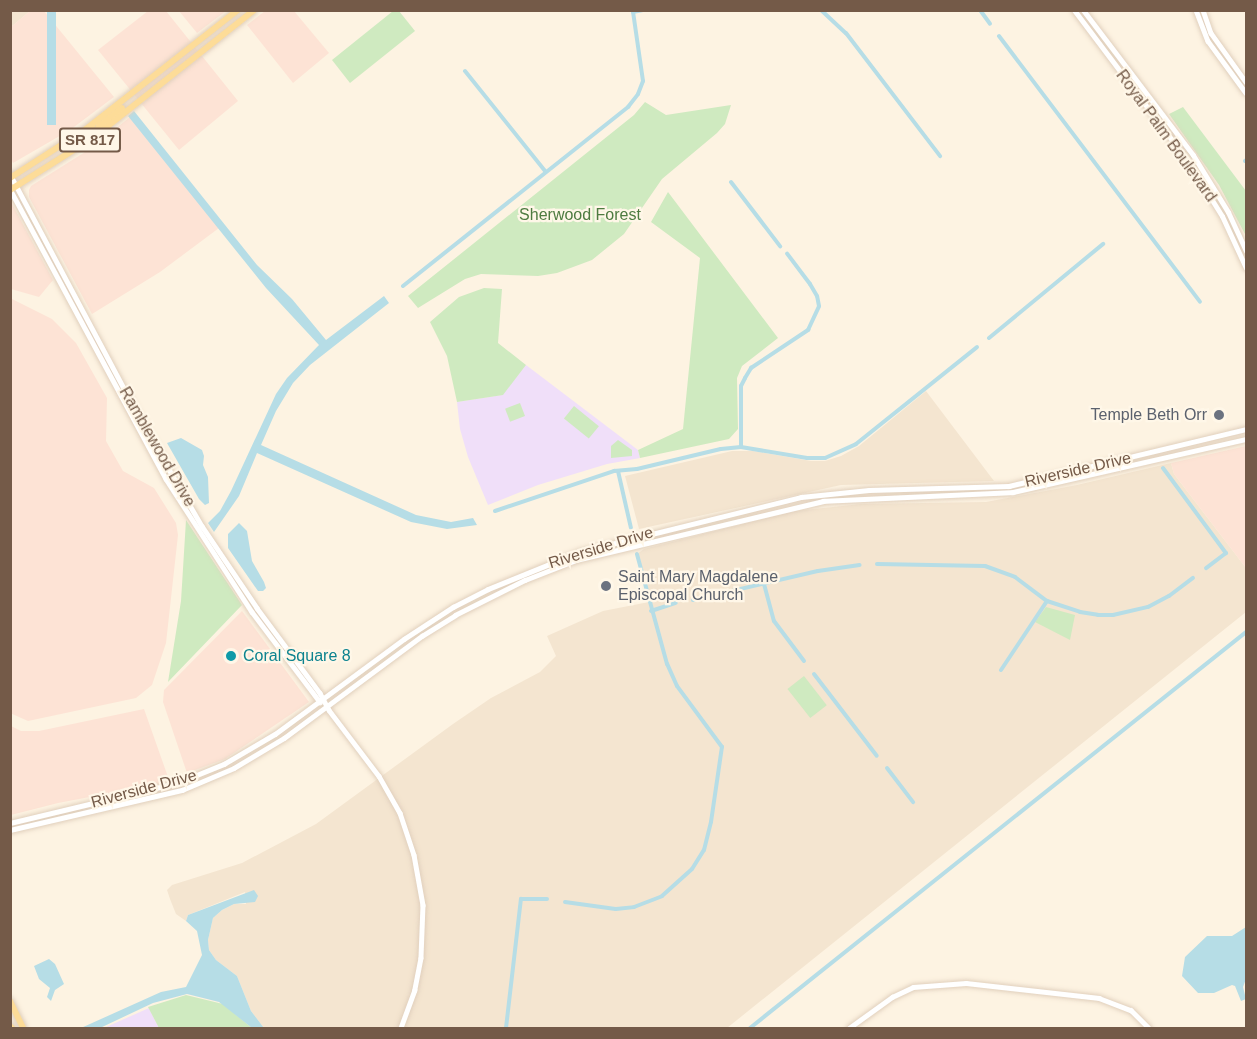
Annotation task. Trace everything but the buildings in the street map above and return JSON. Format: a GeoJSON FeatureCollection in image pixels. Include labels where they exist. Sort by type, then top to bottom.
{"type":"FeatureCollection","features":[{"type":"Feature","properties":{"kind":"main road","name":"SR 817"},"geometry":{"type":"LineString","coordinates":[[11,176],[92,125],[238,10]]}},
{"type":"Feature","properties":{"kind":"main road","name":"SR 817"},"geometry":{"type":"LineString","coordinates":[[12,189],[94,137],[254,10]]}},
{"type":"Feature","properties":{"kind":"main road","name":"Royal Palm Boulevard"},"geometry":{"type":"LineString","coordinates":[[1074,10],[1206,188],[1246,268]]}},
{"type":"Feature","properties":{"kind":"main road","name":"Royal Palm Boulevard"},"geometry":{"type":"LineString","coordinates":[[1083,10],[1211,183],[1246,251]]}},
{"type":"Feature","properties":{"kind":"main road"},"geometry":{"type":"LineString","coordinates":[[94,137],[99,126],[129,102],[131,96]]}},
{"type":"Feature","properties":{"kind":"main road"},"geometry":{"type":"LineString","coordinates":[[68,155],[90,132],[92,125]]}},
{"type":"Feature","properties":{"kind":"main road"},"geometry":{"type":"LineString","coordinates":[[1164,131],[1180,139]]}},
{"type":"Feature","properties":{"kind":"main road"},"geometry":{"type":"LineString","coordinates":[[10,1001],[23,1029]]}},
{"type":"Feature","properties":{"kind":"street"},"geometry":{"type":"LineString","coordinates":[[1196,10],[1208,41],[1246,93]]}},
{"type":"Feature","properties":{"kind":"street"},"geometry":{"type":"LineString","coordinates":[[1203,10],[1211,33],[1246,82]]}},
{"type":"Feature","properties":{"kind":"street","name":"Ramblewood Drive"},"geometry":{"type":"LineString","coordinates":[[11,176],[12,189],[200,528],[205,542],[252,612],[322,700]]}},
{"type":"Feature","properties":{"kind":"street","name":"Riverside Drive"},"geometry":{"type":"LineString","coordinates":[[10,823],[182,781],[254,747],[404,639],[461,603],[488,589],[556,561],[612,542],[827,492],[1009,486],[1246,429]]}},
{"type":"Feature","properties":{"kind":"street","name":"Riverside Drive"},"geometry":{"type":"LineString","coordinates":[[10,830],[182,790],[256,756],[422,636],[465,610],[525,580],[606,551],[823,501],[865,497],[948,497],[1013,492],[1246,439]]}},
{"type":"Feature","properties":{"kind":"street","name":"Ramblewood Drive"},"geometry":{"type":"LineString","coordinates":[[200,528],[210,538],[388,792],[400,813],[414,855],[423,905],[423,934],[415,990],[401,1029]]}},
{"type":"Feature","properties":{"kind":"street"},"geometry":{"type":"LineString","coordinates":[[849,1029],[892,997],[913,987],[966,982],[1116,1002],[1131,1010],[1149,1029]]}},
{"type":"Feature","properties":{"kind":"shaded area"},"geometry":{"type":"Polygon","coordinates":[[[11,11],[30,11],[11,27],[11,11]]]}},
{"type":"Feature","properties":{"kind":"shaded area"},"geometry":{"type":"Polygon","coordinates":[[[30,11],[44,11],[114,97],[70,130],[13,163],[10,157],[11,27],[30,11]]]}},
{"type":"Feature","properties":{"kind":"shaded area"},"geometry":{"type":"Polygon","coordinates":[[[148,11],[166,11],[238,101],[179,150],[98,50],[148,11]]]}},
{"type":"Feature","properties":{"kind":"shaded area"},"geometry":{"type":"Polygon","coordinates":[[[179,11],[226,11],[197,33],[179,11]]]}},
{"type":"Feature","properties":{"kind":"shaded area"},"geometry":{"type":"Polygon","coordinates":[[[265,11],[294,11],[329,53],[293,83],[247,25],[265,11]]]}},
{"type":"Feature","properties":{"kind":"shaded area"},"geometry":{"type":"Polygon","coordinates":[[[130,117],[219,228],[160,272],[92,314],[29,197],[29,190],[31,186],[93,147],[130,117]]]}},
{"type":"Feature","properties":{"kind":"shaded area"},"geometry":{"type":"Polygon","coordinates":[[[11,202],[53,280],[39,297],[11,289],[11,202]]]}},
{"type":"Feature","properties":{"kind":"shaded area"},"geometry":{"type":"Polygon","coordinates":[[[10,298],[52,319],[76,343],[107,398],[106,441],[123,471],[154,488],[176,523],[178,535],[166,643],[152,685],[136,698],[28,721],[10,713],[10,298]]]}},
{"type":"Feature","properties":{"kind":"shaded area"},"geometry":{"type":"Polygon","coordinates":[[[526,365],[638,450],[640,458],[607,464],[538,485],[488,505],[468,457],[460,429],[457,402],[502,395],[526,365]]]}},
{"type":"Feature","properties":{"kind":"shaded area"},"geometry":{"type":"Polygon","coordinates":[[[926,391],[994,481],[841,485],[639,529],[625,476],[732,451],[753,451],[811,461],[825,461],[841,456],[859,446],[926,391]]]}},
{"type":"Feature","properties":{"kind":"shaded area"},"geometry":{"type":"Polygon","coordinates":[[[1246,446],[1246,568],[1174,474],[1171,463],[1246,446]]]}},
{"type":"Feature","properties":{"kind":"shaded area"},"geometry":{"type":"Polygon","coordinates":[[[1171,463],[1174,474],[1246,568],[1246,612],[727,1028],[264,1028],[251,1011],[237,976],[216,960],[209,950],[208,940],[213,918],[234,904],[246,904],[245,892],[188,915],[186,921],[176,914],[167,890],[172,885],[242,863],[316,824],[491,698],[540,672],[556,656],[547,636],[603,611],[649,602],[637,554],[644,549],[795,511],[861,504],[986,502],[1077,485],[1171,463]]]}},
{"type":"Feature","properties":{"kind":"shaded area"},"geometry":{"type":"Polygon","coordinates":[[[242,611],[309,702],[225,759],[187,773],[163,702],[164,690],[242,611]]]}},
{"type":"Feature","properties":{"kind":"shaded area"},"geometry":{"type":"Polygon","coordinates":[[[144,709],[168,777],[158,784],[58,803],[11,815],[11,726],[21,731],[39,731],[144,709]]]}},
{"type":"Feature","properties":{"kind":"shaded area"},"geometry":{"type":"Polygon","coordinates":[[[149,1008],[159,1028],[104,1028],[149,1008]]]}},
{"type":"Feature","properties":{"kind":"green space"},"geometry":{"type":"Polygon","coordinates":[[[393,11],[399,11],[415,31],[350,83],[332,60],[393,11]]]}},
{"type":"Feature","properties":{"kind":"green space","name":"Sherwood Forest"},"geometry":{"type":"Polygon","coordinates":[[[645,102],[666,115],[731,105],[725,124],[717,133],[662,179],[624,234],[592,260],[557,273],[538,276],[481,274],[465,279],[418,308],[408,296],[634,115],[645,102]]]}},
{"type":"Feature","properties":{"kind":"green space"},"geometry":{"type":"Polygon","coordinates":[[[1183,107],[1246,191],[1246,236],[1219,185],[1169,114],[1183,107]]]}},
{"type":"Feature","properties":{"kind":"green space","name":"Sherwood Forest"},"geometry":{"type":"Polygon","coordinates":[[[668,192],[778,338],[742,366],[737,378],[738,429],[729,439],[640,458],[638,450],[683,429],[700,258],[651,222],[668,192]]]}},
{"type":"Feature","properties":{"kind":"green space"},"geometry":{"type":"Polygon","coordinates":[[[484,288],[502,289],[498,343],[526,365],[503,395],[457,402],[447,356],[430,322],[459,297],[484,288]]]}},
{"type":"Feature","properties":{"kind":"green space"},"geometry":{"type":"Polygon","coordinates":[[[520,403],[525,416],[510,422],[505,409],[520,403]]]}},
{"type":"Feature","properties":{"kind":"green space"},"geometry":{"type":"Polygon","coordinates":[[[574,406],[599,426],[589,439],[564,418],[574,406]]]}},
{"type":"Feature","properties":{"kind":"green space"},"geometry":{"type":"Polygon","coordinates":[[[618,440],[632,450],[632,456],[611,458],[611,446],[618,440]]]}},
{"type":"Feature","properties":{"kind":"green space"},"geometry":{"type":"Polygon","coordinates":[[[186,520],[242,605],[168,682],[181,601],[186,520]]]}},
{"type":"Feature","properties":{"kind":"green space"},"geometry":{"type":"Polygon","coordinates":[[[1046,607],[1075,615],[1070,640],[1035,622],[1046,607]]]}},
{"type":"Feature","properties":{"kind":"green space"},"geometry":{"type":"Polygon","coordinates":[[[804,676],[827,705],[810,718],[787,689],[804,676]]]}},
{"type":"Feature","properties":{"kind":"green space"},"geometry":{"type":"Polygon","coordinates":[[[186,995],[223,1004],[252,1028],[159,1028],[148,1007],[186,995]]]}},
{"type":"Feature","properties":{"kind":"water"},"geometry":{"type":"Polygon","coordinates":[[[47,11],[56,11],[56,125],[47,125],[47,11]]]}},
{"type":"Feature","properties":{"kind":"water"},"geometry":{"type":"Polygon","coordinates":[[[134,111],[257,265],[292,299],[326,340],[384,296],[389,303],[310,365],[293,383],[276,411],[261,445],[416,515],[451,522],[473,518],[477,525],[447,529],[411,522],[257,453],[239,496],[214,532],[208,523],[220,511],[231,491],[276,394],[287,378],[319,345],[266,288],[128,116],[134,111]]]}},
{"type":"Feature","properties":{"kind":"water"},"geometry":{"type":"Polygon","coordinates":[[[181,438],[202,450],[203,465],[208,477],[209,503],[205,505],[199,499],[167,443],[181,438]]]}},
{"type":"Feature","properties":{"kind":"water"},"geometry":{"type":"Polygon","coordinates":[[[239,523],[247,531],[252,561],[266,588],[263,591],[258,591],[228,548],[228,534],[239,523]]]}},
{"type":"Feature","properties":{"kind":"water"},"geometry":{"type":"Polygon","coordinates":[[[254,890],[258,896],[255,902],[234,904],[213,918],[208,940],[209,950],[216,960],[237,976],[251,1011],[264,1028],[252,1028],[219,1002],[187,994],[153,1003],[100,1028],[81,1028],[161,992],[186,987],[202,955],[197,931],[186,921],[188,915],[254,890]]]}},
{"type":"Feature","properties":{"kind":"water"},"geometry":{"type":"Polygon","coordinates":[[[1246,927],[1246,979],[1243,987],[1246,999],[1241,1001],[1235,986],[1232,985],[1214,993],[1198,993],[1182,976],[1185,957],[1207,936],[1232,936],[1246,927]]]}},
{"type":"Feature","properties":{"kind":"water"},"geometry":{"type":"Polygon","coordinates":[[[49,959],[55,964],[64,984],[55,990],[51,1001],[47,997],[50,988],[39,979],[34,966],[49,959]]]}},
{"type":"Feature","properties":{"kind":"waterway"},"geometry":{"type":"LineString","coordinates":[[403,286],[628,107],[638,94],[643,81],[633,12],[643,10]]}},
{"type":"Feature","properties":{"kind":"waterway"},"geometry":{"type":"LineString","coordinates":[[821,10],[846,33],[940,156]]}},
{"type":"Feature","properties":{"kind":"waterway"},"geometry":{"type":"LineString","coordinates":[[980,10],[990,24]]}},
{"type":"Feature","properties":{"kind":"waterway"},"geometry":{"type":"LineString","coordinates":[[999,36],[1200,302]]}},
{"type":"Feature","properties":{"kind":"waterway"},"geometry":{"type":"LineString","coordinates":[[465,71],[546,172]]}},
{"type":"Feature","properties":{"kind":"waterway"},"geometry":{"type":"LineString","coordinates":[[731,182],[780,246]]}},
{"type":"Feature","properties":{"kind":"waterway"},"geometry":{"type":"LineString","coordinates":[[989,338],[1103,244]]}},
{"type":"Feature","properties":{"kind":"waterway"},"geometry":{"type":"LineString","coordinates":[[741,447],[741,386],[745,378],[751,368],[808,330],[819,306],[817,296],[810,284],[787,254]]}},
{"type":"Feature","properties":{"kind":"waterway"},"geometry":{"type":"LineString","coordinates":[[495,511],[614,471],[637,469],[721,449],[741,447],[807,458],[825,458],[856,444],[977,347]]}},
{"type":"Feature","properties":{"kind":"waterway"},"geometry":{"type":"LineString","coordinates":[[1163,468],[1226,553],[1206,568]]}},
{"type":"Feature","properties":{"kind":"waterway"},"geometry":{"type":"LineString","coordinates":[[618,471],[631,528]]}},
{"type":"Feature","properties":{"kind":"waterway"},"geometry":{"type":"LineString","coordinates":[[565,902],[616,909],[634,907],[662,896],[692,869],[704,850],[711,822],[722,747],[677,686],[667,664],[637,554]]}},
{"type":"Feature","properties":{"kind":"waterway"},"geometry":{"type":"LineString","coordinates":[[877,564],[985,566],[1015,577],[1047,601],[1080,612],[1098,615],[1113,615],[1148,607],[1169,596],[1193,578]]}},
{"type":"Feature","properties":{"kind":"waterway"},"geometry":{"type":"LineString","coordinates":[[693,600],[818,571],[860,565]]}},
{"type":"Feature","properties":{"kind":"waterway"},"geometry":{"type":"LineString","coordinates":[[764,584],[774,621],[804,661]]}},
{"type":"Feature","properties":{"kind":"waterway"},"geometry":{"type":"LineString","coordinates":[[1001,670],[1047,601]]}},
{"type":"Feature","properties":{"kind":"waterway"},"geometry":{"type":"LineString","coordinates":[[651,611],[676,603]]}},
{"type":"Feature","properties":{"kind":"waterway"},"geometry":{"type":"LineString","coordinates":[[750,1028],[1246,632]]}},
{"type":"Feature","properties":{"kind":"waterway"},"geometry":{"type":"LineString","coordinates":[[814,674],[877,756]]}},
{"type":"Feature","properties":{"kind":"waterway"},"geometry":{"type":"LineString","coordinates":[[887,768],[913,802]]}},
{"type":"Feature","properties":{"kind":"waterway"},"geometry":{"type":"LineString","coordinates":[[506,1028],[521,899],[547,899]]}},
{"type":"Feature","properties":{"kind":"place","name":"Temple Beth Orr"},"geometry":{"type":"Point","coordinates":[1219,415]}},
{"type":"Feature","properties":{"kind":"place","name":"Saint Mary Magdalene Episcopal Church"},"geometry":{"type":"Point","coordinates":[606,586]}},
{"type":"Feature","properties":{"kind":"place","name":"Coral Square 8"},"geometry":{"type":"Point","coordinates":[231,656]}}]}
